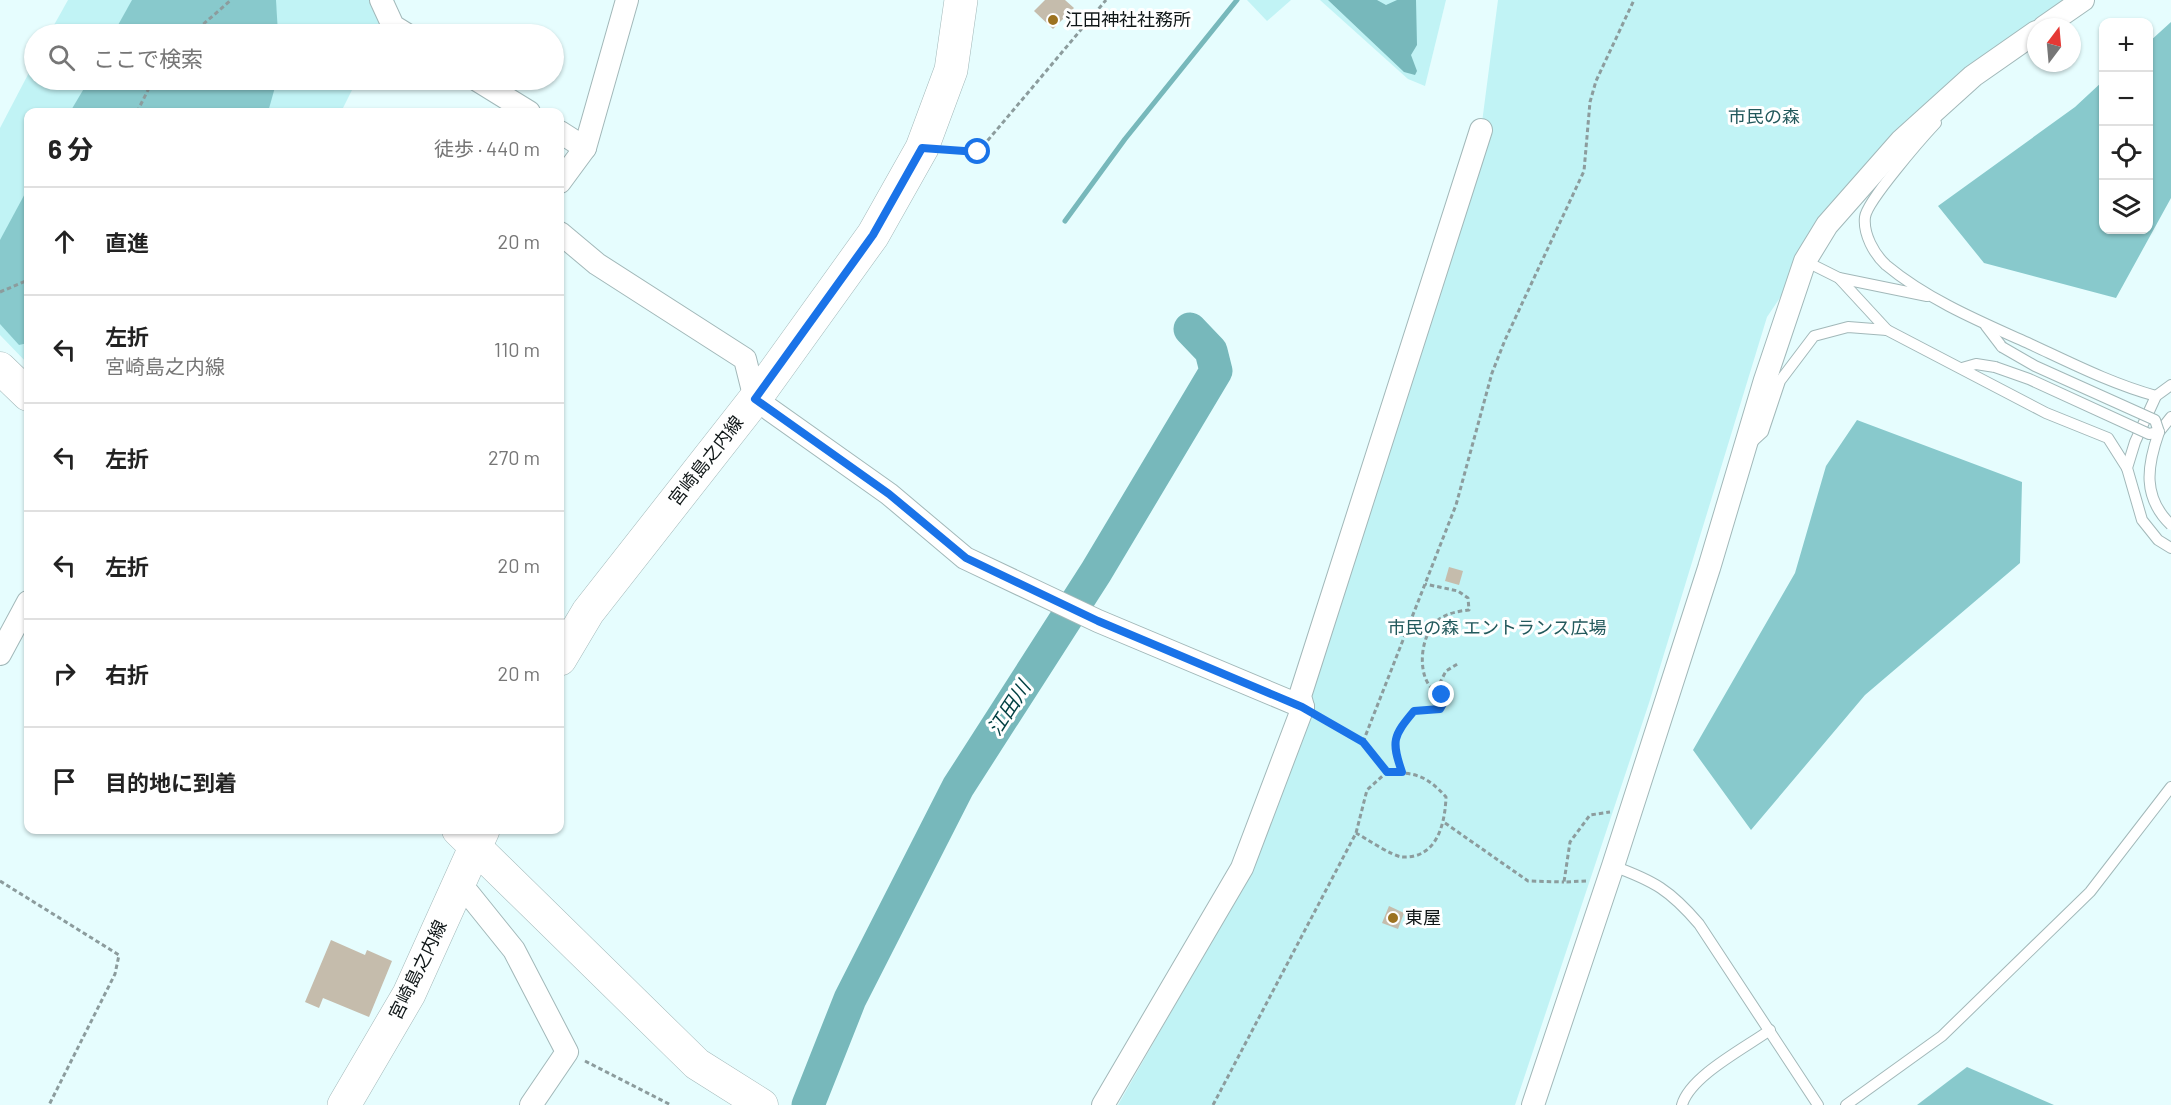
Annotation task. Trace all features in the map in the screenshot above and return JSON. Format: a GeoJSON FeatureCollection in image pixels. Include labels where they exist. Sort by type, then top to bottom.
{"type":"FeatureCollection","features":[{"type":"Feature","properties":{"kind":"main road","name":"宮崎島之内線"},"geometry":{"type":"LineString","coordinates":[[564,652],[588,612],[755,399],[873,235],[922,148],[951,70],[961,0]]}},
{"type":"Feature","properties":{"kind":"main road","name":"宮崎島之内線"},"geometry":{"type":"LineString","coordinates":[[344,1105],[409,994],[460,883],[472,836]]}},
{"type":"Feature","properties":{"kind":"street"},"geometry":{"type":"LineString","coordinates":[[381,0],[392,24]]}},
{"type":"Feature","properties":{"kind":"street"},"geometry":{"type":"LineString","coordinates":[[564,177],[585,148],[627,0]]}},
{"type":"Feature","properties":{"kind":"street"},"geometry":{"type":"LineString","coordinates":[[2057,18],[2083,0]]}},
{"type":"Feature","properties":{"kind":"street"},"geometry":{"type":"LineString","coordinates":[[1533,1105],[1613,866],[1806,261],[1827,225],[1901,141],[1973,75],[2027,38]]}},
{"type":"Feature","properties":{"kind":"street"},"geometry":{"type":"LineString","coordinates":[[493,90],[522,108]]}},
{"type":"Feature","properties":{"kind":"street"},"geometry":{"type":"LineString","coordinates":[[1103,1105],[1242,868],[1302,707],[1299,696],[1480,130]]}},
{"type":"Feature","properties":{"kind":"street"},"geometry":{"type":"LineString","coordinates":[[564,135],[585,148]]}},
{"type":"Feature","properties":{"kind":"street"},"geometry":{"type":"LineString","coordinates":[[564,236],[597,264],[745,359],[755,399],[889,494],[966,558],[1098,621],[1302,707]]}},
{"type":"Feature","properties":{"kind":"street"},"geometry":{"type":"LineString","coordinates":[[0,368],[24,391]]}},
{"type":"Feature","properties":{"kind":"street"},"geometry":{"type":"LineString","coordinates":[[0,654],[24,609]]}},
{"type":"Feature","properties":{"kind":"street"},"geometry":{"type":"LineString","coordinates":[[472,836],[698,1064],[762,1105]]}},
{"type":"Feature","properties":{"kind":"street"},"geometry":{"type":"LineString","coordinates":[[460,883],[514,950],[567,1052],[531,1105]]}},
{"type":"Feature","properties":{"kind":"lane"},"geometry":{"type":"LineString","coordinates":[[1973,75],[1951,106],[1904,159],[1865,216],[1867,239],[1885,264],[1931,297],[2123,387],[2156,396]]}},
{"type":"Feature","properties":{"kind":"lane"},"geometry":{"type":"LineString","coordinates":[[1806,261],[1839,278],[1931,297]]}},
{"type":"Feature","properties":{"kind":"lane"},"geometry":{"type":"LineString","coordinates":[[1839,278],[1887,330],[2046,413],[2108,438],[2127,468],[2142,520],[2158,540],[2171,548]]}},
{"type":"Feature","properties":{"kind":"lane"},"geometry":{"type":"LineString","coordinates":[[1984,323],[2002,347],[2035,366],[2155,420],[2159,432]]}},
{"type":"Feature","properties":{"kind":"lane"},"geometry":{"type":"LineString","coordinates":[[1744,450],[1763,432],[1780,381],[1814,336],[1848,327],[1887,330]]}},
{"type":"Feature","properties":{"kind":"lane"},"geometry":{"type":"LineString","coordinates":[[1962,368],[1976,364],[1995,367],[2029,379],[2149,434],[2159,432]]}},
{"type":"Feature","properties":{"kind":"lane"},"geometry":{"type":"LineString","coordinates":[[2127,468],[2135,442],[2156,396],[2171,385]]}},
{"type":"Feature","properties":{"kind":"lane"},"geometry":{"type":"LineString","coordinates":[[2171,417],[2159,432],[2149,459],[2150,492],[2171,525]]}},
{"type":"Feature","properties":{"kind":"lane"},"geometry":{"type":"LineString","coordinates":[[1845,1105],[1942,1036],[2090,892],[2171,787]]}},
{"type":"Feature","properties":{"kind":"lane"},"geometry":{"type":"LineString","coordinates":[[1613,866],[1656,883],[1680,901],[1699,924],[1818,1105]]}},
{"type":"Feature","properties":{"kind":"lane"},"geometry":{"type":"LineString","coordinates":[[1682,1105],[1684,1097],[1698,1081],[1770,1030]]}},
{"type":"Feature","properties":{"kind":"path"},"geometry":{"type":"LineString","coordinates":[[203,24],[231,0]]}},
{"type":"Feature","properties":{"kind":"path"},"geometry":{"type":"LineString","coordinates":[[922,148],[978,152],[1106,0]]}},
{"type":"Feature","properties":{"kind":"path"},"geometry":{"type":"LineString","coordinates":[[1363,742],[1456,505],[1492,373],[1584,171],[1593,92],[1634,0]]}},
{"type":"Feature","properties":{"kind":"path"},"geometry":{"type":"LineString","coordinates":[[139,108],[148,90]]}},
{"type":"Feature","properties":{"kind":"path"},"geometry":{"type":"LineString","coordinates":[[0,292],[24,282]]}},
{"type":"Feature","properties":{"kind":"path"},"geometry":{"type":"LineString","coordinates":[[1402,772],[1394,749],[1399,729],[1414,711],[1440,709],[1444,702],[1442,695],[1430,686],[1424,669],[1424,644],[1435,622],[1456,611],[1469,610],[1468,598],[1458,591],[1425,584]]}},
{"type":"Feature","properties":{"kind":"path"},"geometry":{"type":"LineString","coordinates":[[1436,690],[1446,671],[1460,663]]}},
{"type":"Feature","properties":{"kind":"path"},"geometry":{"type":"LineString","coordinates":[[1302,707],[1363,742],[1387,772]]}},
{"type":"Feature","properties":{"kind":"path"},"geometry":{"type":"LineString","coordinates":[[1213,1105],[1356,833],[1367,790],[1387,772],[1412,772],[1432,781],[1446,797],[1444,823],[1436,842],[1421,853],[1401,857],[1356,833]]}},
{"type":"Feature","properties":{"kind":"path"},"geometry":{"type":"LineString","coordinates":[[1564,882],[1570,842],[1590,815],[1611,812]]}},
{"type":"Feature","properties":{"kind":"path"},"geometry":{"type":"LineString","coordinates":[[1444,823],[1528,881],[1590,881]]}},
{"type":"Feature","properties":{"kind":"path"},"geometry":{"type":"LineString","coordinates":[[0,881],[119,955],[115,974],[49,1105]]}},
{"type":"Feature","properties":{"kind":"path"},"geometry":{"type":"LineString","coordinates":[[567,1052],[672,1105]]}},
{"type":"Feature","properties":{"kind":"green space"},"geometry":{"type":"Polygon","coordinates":[[[68,0],[395,0],[384,24],[55,24],[68,0]]]}},
{"type":"Feature","properties":{"kind":"green space"},"geometry":{"type":"Polygon","coordinates":[[[1247,0],[1291,0],[1267,21],[1247,0]]]}},
{"type":"Feature","properties":{"kind":"green space"},"geometry":{"type":"Polygon","coordinates":[[[1320,0],[1446,0],[1425,86],[1408,79],[1320,0]]]}},
{"type":"Feature","properties":{"kind":"green space","name":"市民の森 エントランス広場"},"geometry":{"type":"Polygon","coordinates":[[[1498,0],[2083,0],[2057,18],[2027,18],[2027,38],[1973,75],[1805,261],[1767,317],[1649,703],[1515,1105],[1118,1105],[1251,872],[1481,130],[1498,0]]]}},
{"type":"Feature","properties":{"kind":"green space"},"geometry":{"type":"Polygon","coordinates":[[[24,82],[24,90],[352,90],[343,108],[24,108],[24,360],[0,335],[0,128],[24,82]]]}},
{"type":"Feature","properties":{"kind":"shaded area"},"geometry":{"type":"Polygon","coordinates":[[[132,0],[276,0],[277,24],[119,24],[132,0]]]}},
{"type":"Feature","properties":{"kind":"shaded area"},"geometry":{"type":"Polygon","coordinates":[[[1328,0],[1377,0],[1386,5],[1397,0],[1416,0],[1417,45],[1411,55],[1417,71],[1415,75],[1404,72],[1328,0]]]}},
{"type":"Feature","properties":{"kind":"shaded area"},"geometry":{"type":"Polygon","coordinates":[[[2171,22],[2171,198],[2153,231],[2153,72],[2153,38],[2171,22]]]}},
{"type":"Feature","properties":{"kind":"shaded area"},"geometry":{"type":"Polygon","coordinates":[[[2099,85],[2099,234],[2151,234],[2116,298],[1984,263],[1938,206],[2075,107],[2099,85]]]}},
{"type":"Feature","properties":{"kind":"shaded area"},"geometry":{"type":"Polygon","coordinates":[[[83,90],[274,90],[269,108],[72,108],[83,90]]]}},
{"type":"Feature","properties":{"kind":"shaded area"},"geometry":{"type":"Polygon","coordinates":[[[24,195],[24,344],[19,345],[0,324],[0,240],[24,195]]]}},
{"type":"Feature","properties":{"kind":"shaded area"},"geometry":{"type":"Polygon","coordinates":[[[1857,420],[2022,482],[2020,563],[1865,695],[1751,830],[1693,750],[1795,573],[1826,466],[1857,420]]]}},
{"type":"Feature","properties":{"kind":"shaded area"},"geometry":{"type":"Polygon","coordinates":[[[1967,1067],[2054,1105],[1917,1105],[1967,1067]]]}},
{"type":"Feature","properties":{"kind":"building","name":"江田神社社務所"},"geometry":{"type":"Polygon","coordinates":[[[1045,0],[1065,0],[1074,8],[1053,29],[1034,11],[1045,0]]]}},
{"type":"Feature","properties":{"kind":"building"},"geometry":{"type":"Polygon","coordinates":[[[1449,567],[1463,571],[1459,585],[1445,581],[1449,567]]]}},
{"type":"Feature","properties":{"kind":"building","name":"東屋"},"geometry":{"type":"Polygon","coordinates":[[[1389,906],[1404,913],[1398,929],[1382,923],[1389,906]]]}},
{"type":"Feature","properties":{"kind":"building"},"geometry":{"type":"Polygon","coordinates":[[[331,940],[365,955],[367,950],[392,961],[369,1017],[323,998],[319,1008],[305,1002],[331,940]]]}},
{"type":"Feature","properties":{"kind":"waterway"},"geometry":{"type":"LineString","coordinates":[[1065,221],[1125,139],[1237,0]]}},
{"type":"Feature","properties":{"kind":"waterway","name":"江田川"},"geometry":{"type":"LineString","coordinates":[[808,1105],[850,999],[958,787],[1096,572],[1216,371],[1211,351],[1190,329]]}},
{"type":"Feature","properties":{"kind":"place","name":"江田神社社務所"},"geometry":{"type":"Point","coordinates":[1053,20]}},
{"type":"Feature","properties":{"kind":"place","name":"東屋"},"geometry":{"type":"Point","coordinates":[1393,918]}},
{"type":"Feature","properties":{"kind":"route"},"geometry":{"type":"LineString","coordinates":[[978,152],[922,148],[873,235],[755,399],[889,494],[966,558],[1098,621],[1302,707],[1363,742],[1387,772],[1402,772],[1394,749],[1399,729],[1414,711],[1440,709],[1444,702],[1442,695]]}},
{"type":"Feature","properties":{"kind":"park label","name":"市民の森"},"geometry":{"type":"Point","coordinates":[1764,117]}}]}
